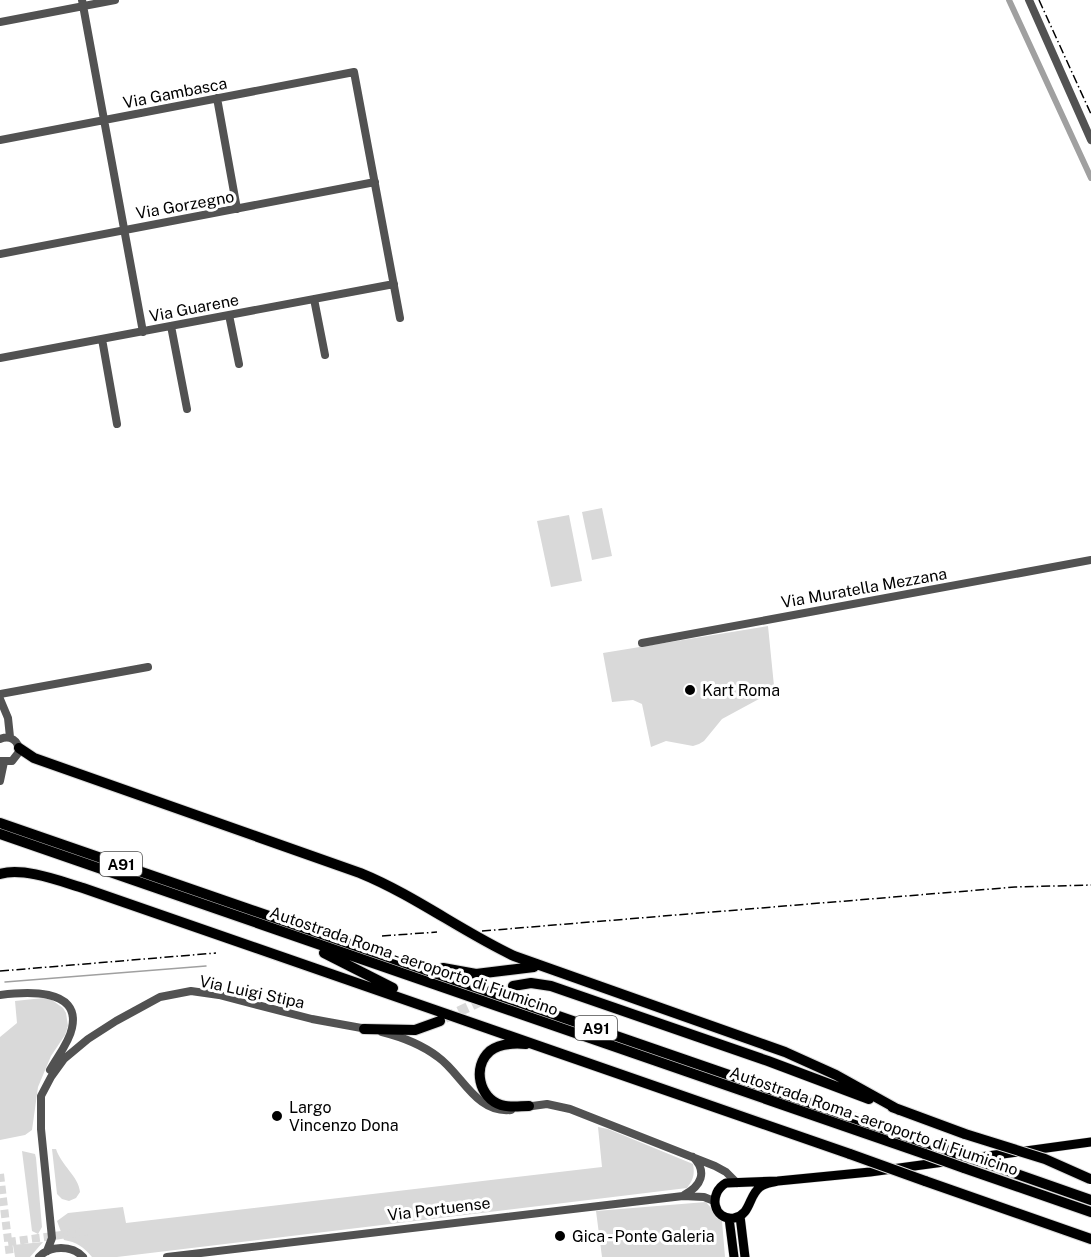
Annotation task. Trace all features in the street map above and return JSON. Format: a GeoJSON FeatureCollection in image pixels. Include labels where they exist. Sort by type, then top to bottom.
{"type":"FeatureCollection","features":[{"type":"Feature","properties":{"kind":"highway"},"geometry":{"type":"LineString","coordinates":[[19,748],[34,758],[318,856],[367,876],[413,899],[483,942],[543,968],[785,1052],[836,1075],[898,1110]]}},
{"type":"Feature","properties":{"kind":"highway","name":"Autostrada Roma - aeroporto di Fiumicino"},"geometry":{"type":"LineString","coordinates":[[0,823],[1091,1200]]}},
{"type":"Feature","properties":{"kind":"highway","name":"Autostrada Roma - aeroporto di Fiumicino"},"geometry":{"type":"LineString","coordinates":[[0,834],[1091,1212]]}},
{"type":"Feature","properties":{"kind":"highway"},"geometry":{"type":"LineString","coordinates":[[0,874],[24,873],[75,885],[850,1154],[1091,1241]]}},
{"type":"Feature","properties":{"kind":"highway"},"geometry":{"type":"LineString","coordinates":[[244,918],[294,942],[333,957],[395,989],[425,1001],[435,1009]]}},
{"type":"Feature","properties":{"kind":"highway"},"geometry":{"type":"LineString","coordinates":[[411,964],[471,974],[523,966],[543,968]]}},
{"type":"Feature","properties":{"kind":"highway"},"geometry":{"type":"LineString","coordinates":[[513,986],[531,982],[551,986],[768,1061],[965,1134],[1045,1159],[1091,1179]]}},
{"type":"Feature","properties":{"kind":"highway"},"geometry":{"type":"LineString","coordinates":[[364,1029],[415,1030],[440,1021]]}},
{"type":"Feature","properties":{"kind":"highway"},"geometry":{"type":"LineString","coordinates":[[529,1106],[509,1107],[494,1102],[482,1086],[480,1070],[486,1056],[499,1046],[520,1044],[543,1047]]}},
{"type":"Feature","properties":{"kind":"main road"},"geometry":{"type":"LineString","coordinates":[[778,1182],[732,1182],[721,1186],[714,1195],[714,1201],[719,1212],[729,1218],[740,1216],[762,1185],[1091,1142]]}},
{"type":"Feature","properties":{"kind":"main road"},"geometry":{"type":"LineString","coordinates":[[737,1183],[746,1189],[750,1199]]}},
{"type":"Feature","properties":{"kind":"main road"},"geometry":{"type":"LineString","coordinates":[[740,1216],[745,1257]]}},
{"type":"Feature","properties":{"kind":"main road"},"geometry":{"type":"LineString","coordinates":[[729,1218],[734,1257]]}},
{"type":"Feature","properties":{"kind":"street"},"geometry":{"type":"LineString","coordinates":[[0,22],[82,3],[115,0]]}},
{"type":"Feature","properties":{"kind":"street"},"geometry":{"type":"LineString","coordinates":[[1029,0],[1091,140]]}},
{"type":"Feature","properties":{"kind":"street"},"geometry":{"type":"LineString","coordinates":[[82,3],[143,332]]}},
{"type":"Feature","properties":{"kind":"street","name":"Via Gambasca"},"geometry":{"type":"LineString","coordinates":[[0,140],[354,72],[375,182]]}},
{"type":"Feature","properties":{"kind":"street"},"geometry":{"type":"LineString","coordinates":[[217,98],[237,209]]}},
{"type":"Feature","properties":{"kind":"street"},"geometry":{"type":"LineString","coordinates":[[375,182],[400,318]]}},
{"type":"Feature","properties":{"kind":"street","name":"Via Gorzegno"},"geometry":{"type":"LineString","coordinates":[[0,254],[375,182]]}},
{"type":"Feature","properties":{"kind":"street","name":"Via Guarene"},"geometry":{"type":"LineString","coordinates":[[0,358],[394,284]]}},
{"type":"Feature","properties":{"kind":"street"},"geometry":{"type":"LineString","coordinates":[[314,299],[325,355]]}},
{"type":"Feature","properties":{"kind":"street"},"geometry":{"type":"LineString","coordinates":[[229,315],[239,364]]}},
{"type":"Feature","properties":{"kind":"street"},"geometry":{"type":"LineString","coordinates":[[171,326],[187,409]]}},
{"type":"Feature","properties":{"kind":"street"},"geometry":{"type":"LineString","coordinates":[[102,339],[117,424]]}},
{"type":"Feature","properties":{"kind":"street","name":"Via Muratella Mezzana"},"geometry":{"type":"LineString","coordinates":[[642,643],[1091,560]]}},
{"type":"Feature","properties":{"kind":"street"},"geometry":{"type":"LineString","coordinates":[[0,694],[148,667]]}},
{"type":"Feature","properties":{"kind":"street"},"geometry":{"type":"LineString","coordinates":[[0,699],[8,718],[10,737]]}},
{"type":"Feature","properties":{"kind":"street"},"geometry":{"type":"LineString","coordinates":[[0,739],[10,737],[16,741],[19,748],[16,759],[2,761],[0,781]]}},
{"type":"Feature","properties":{"kind":"street","name":"Via Luigi Stipa"},"geometry":{"type":"LineString","coordinates":[[47,1251],[52,1238],[41,1129],[41,1096],[56,1068],[80,1046],[140,1007],[171,993],[191,992],[219,995],[312,1019],[406,1039],[429,1051],[450,1067],[481,1101],[491,1108],[505,1110],[529,1106]]}},
{"type":"Feature","properties":{"kind":"street"},"geometry":{"type":"LineString","coordinates":[[0,995],[49,994],[62,1000],[70,1012],[73,1020],[70,1034],[48,1074],[41,1096]]}},
{"type":"Feature","properties":{"kind":"street"},"geometry":{"type":"LineString","coordinates":[[529,1106],[547,1104],[570,1109],[692,1156],[723,1170],[737,1183]]}},
{"type":"Feature","properties":{"kind":"street"},"geometry":{"type":"LineString","coordinates":[[683,1196],[694,1189],[701,1177],[700,1165],[692,1156]]}},
{"type":"Feature","properties":{"kind":"street","name":"Via Portuense"},"geometry":{"type":"LineString","coordinates":[[167,1257],[683,1196],[704,1197],[714,1201]]}},
{"type":"Feature","properties":{"kind":"street"},"geometry":{"type":"LineString","coordinates":[[39,1257],[47,1251],[72,1248],[83,1257]]}},
{"type":"Feature","properties":{"kind":"shaded area"},"geometry":{"type":"Polygon","coordinates":[[[602,508],[612,556],[592,560],[582,512],[602,508]]]}},
{"type":"Feature","properties":{"kind":"shaded area"},"geometry":{"type":"Polygon","coordinates":[[[569,515],[582,581],[551,587],[537,521],[569,515]]]}},
{"type":"Feature","properties":{"kind":"shaded area","name":"Kart Roma"},"geometry":{"type":"Polygon","coordinates":[[[768,626],[774,686],[768,694],[722,719],[699,744],[693,746],[666,741],[651,747],[642,704],[633,700],[612,702],[603,653],[768,626]]]}},
{"type":"Feature","properties":{"kind":"shaded area"},"geometry":{"type":"Polygon","coordinates":[[[43,998],[52,1000],[63,1008],[68,1026],[65,1035],[51,1056],[38,1087],[32,1130],[25,1135],[0,1140],[0,1037],[17,1023],[15,1001],[43,998]]]}},
{"type":"Feature","properties":{"kind":"shaded area"},"geometry":{"type":"Polygon","coordinates":[[[598,1127],[693,1164],[694,1174],[691,1182],[687,1188],[117,1257],[92,1257],[80,1246],[64,1240],[57,1221],[68,1213],[123,1207],[126,1223],[602,1167],[598,1127]]]}},
{"type":"Feature","properties":{"kind":"shaded area"},"geometry":{"type":"Polygon","coordinates":[[[52,1149],[56,1149],[79,1187],[80,1192],[76,1198],[69,1201],[57,1194],[52,1149]]]}},
{"type":"Feature","properties":{"kind":"shaded area"},"geometry":{"type":"Polygon","coordinates":[[[22,1151],[35,1154],[36,1158],[42,1227],[38,1234],[32,1231],[22,1151]]]}},
{"type":"Feature","properties":{"kind":"shaded area"},"geometry":{"type":"Polygon","coordinates":[[[706,1202],[722,1221],[725,1257],[602,1257],[596,1211],[706,1202]]]}},
{"type":"Feature","properties":{"kind":"shaded area"},"geometry":{"type":"Polygon","coordinates":[[[43,1242],[30,1257],[15,1257],[13,1245],[43,1242]]]}},
{"type":"Feature","properties":{"kind":"waterway"},"geometry":{"type":"LineString","coordinates":[[1009,0],[1091,178]]}},
{"type":"Feature","properties":{"kind":"waterway"},"geometry":{"type":"LineString","coordinates":[[5,982],[206,966]]}},
{"type":"Feature","properties":{"kind":"tunnel"},"geometry":{"type":"LineString","coordinates":[[445,1018],[513,986]]}},
{"type":"Feature","properties":{"kind":"tunnel"},"geometry":{"type":"LineString","coordinates":[[0,1174],[10,1257]]}},
{"type":"Feature","properties":{"kind":"tunnel"},"geometry":{"type":"LineString","coordinates":[[8,1242],[91,1231]]}},
{"type":"Feature","properties":{"kind":"railway"},"geometry":{"type":"LineString","coordinates":[[1039,0],[1091,114]]}},
{"type":"Feature","properties":{"kind":"railway"},"geometry":{"type":"LineString","coordinates":[[482,931],[1015,887],[1091,885]]}},
{"type":"Feature","properties":{"kind":"railway"},"geometry":{"type":"LineString","coordinates":[[382,936],[437,932]]}},
{"type":"Feature","properties":{"kind":"railway"},"geometry":{"type":"LineString","coordinates":[[0,971],[216,953]]}},
{"type":"Feature","properties":{"kind":"place","name":"Kart Roma"},"geometry":{"type":"Point","coordinates":[690,690]}},
{"type":"Feature","properties":{"kind":"place","name":"Largo Vincenzo Dona"},"geometry":{"type":"Point","coordinates":[277,1116]}},
{"type":"Feature","properties":{"kind":"place","name":"Gica - Ponte Galeria"},"geometry":{"type":"Point","coordinates":[560,1236]}}]}
